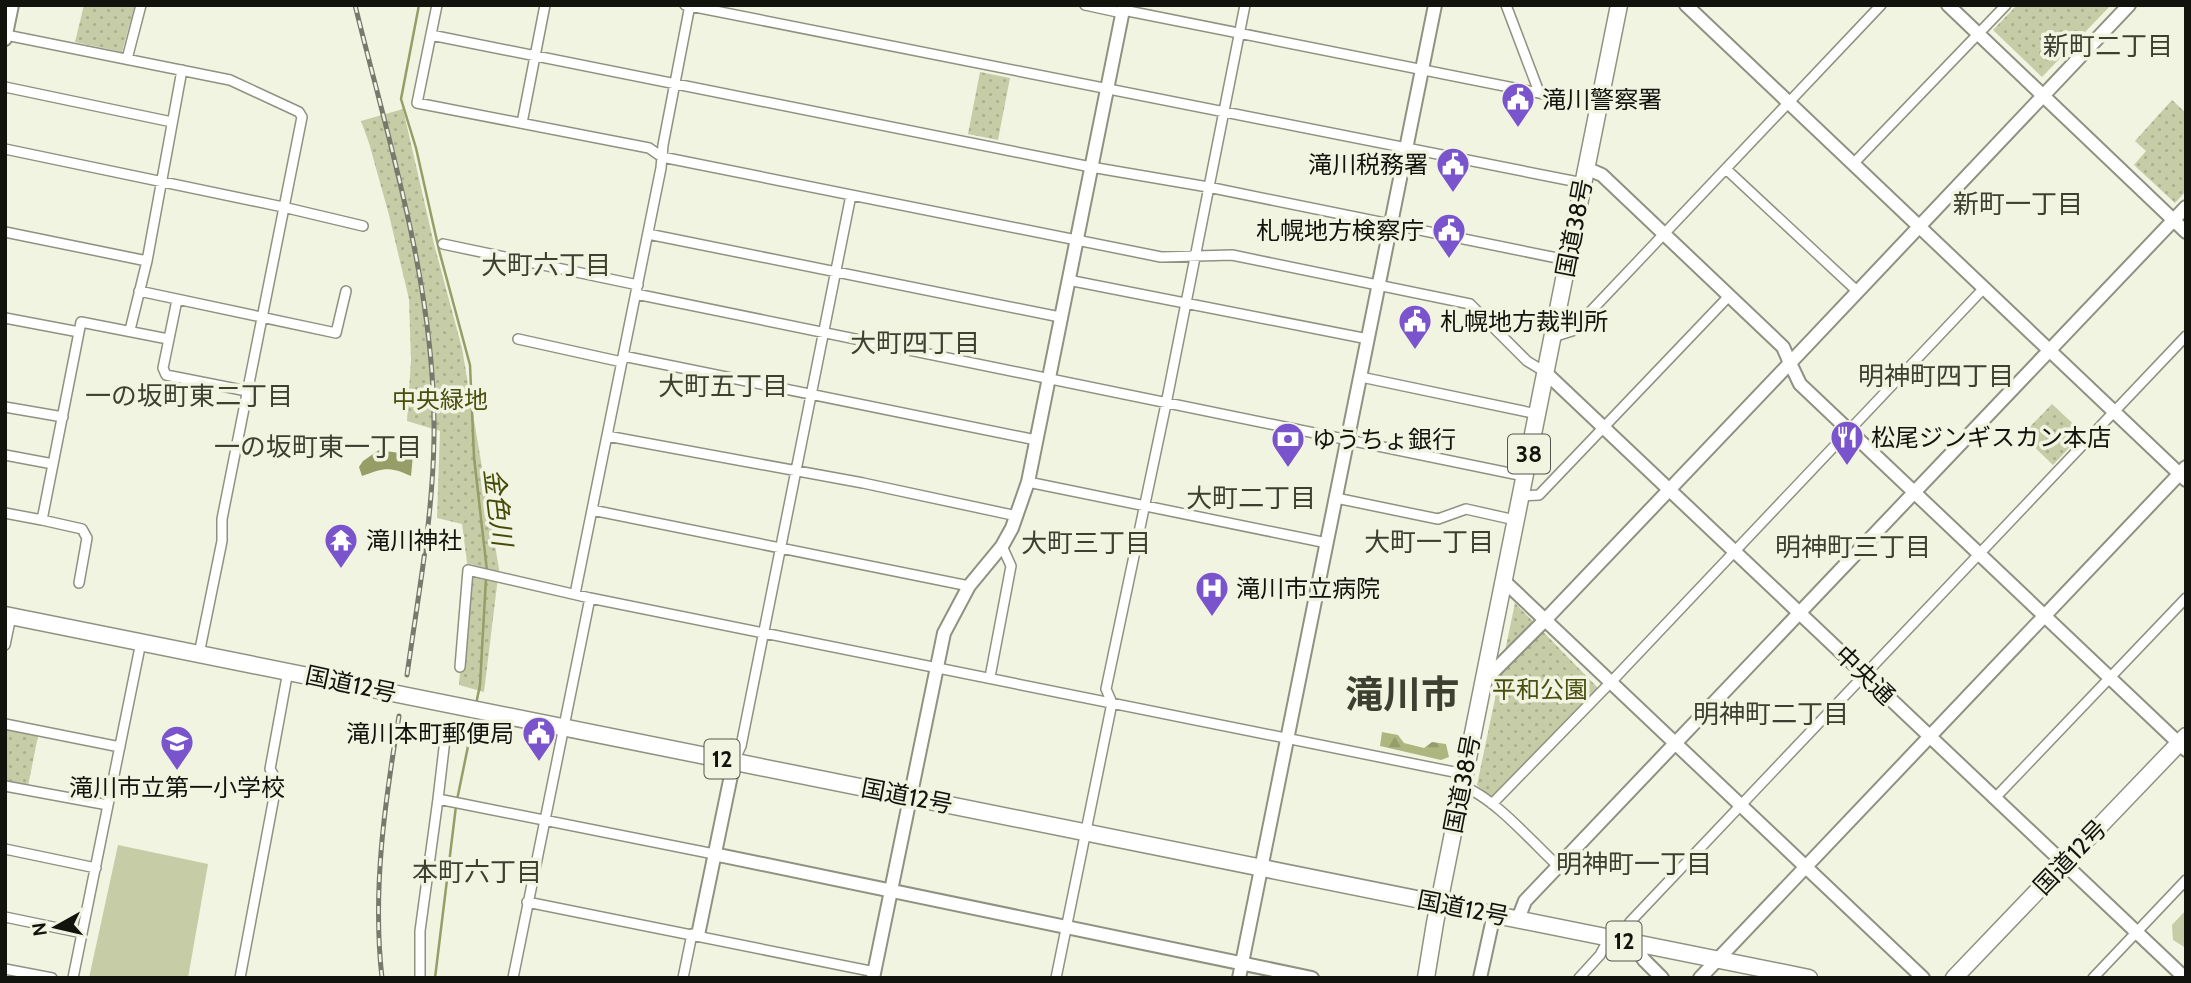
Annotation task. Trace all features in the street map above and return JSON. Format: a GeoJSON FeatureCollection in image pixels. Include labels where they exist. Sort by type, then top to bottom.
{"type":"FeatureCollection","features":[{"type":"Feature","properties":{"kind":"highway","name":"国道38号"},"geometry":{"type":"LineString","coordinates":[[1426,978],[1438,903],[1619,5]]}},
{"type":"Feature","properties":{"kind":"highway","name":"国道12号"},"geometry":{"type":"LineString","coordinates":[[8,616],[1809,978]]}},
{"type":"Feature","properties":{"kind":"highway","name":"国道12号"},"geometry":{"type":"LineString","coordinates":[[1954,978],[2183,743]]}},
{"type":"Feature","properties":{"kind":"street"},"geometry":{"type":"LineString","coordinates":[[127,59],[141,5]]}},
{"type":"Feature","properties":{"kind":"street"},"geometry":{"type":"LineString","coordinates":[[437,5],[417,103],[649,149],[662,157],[1161,257],[1231,255],[1470,304],[1476,307],[1527,361],[1545,372]]}},
{"type":"Feature","properties":{"kind":"street"},"geometry":{"type":"LineString","coordinates":[[522,123],[545,5]]}},
{"type":"Feature","properties":{"kind":"street"},"geometry":{"type":"LineString","coordinates":[[1085,5],[1123,9],[1599,105]]}},
{"type":"Feature","properties":{"kind":"street"},"geometry":{"type":"LineString","coordinates":[[1056,978],[1112,703],[1106,689],[1245,5]]}},
{"type":"Feature","properties":{"kind":"street"},"geometry":{"type":"LineString","coordinates":[[1239,978],[1434,5]]}},
{"type":"Feature","properties":{"kind":"street"},"geometry":{"type":"LineString","coordinates":[[1506,5],[1539,92]]}},
{"type":"Feature","properties":{"kind":"street"},"geometry":{"type":"LineString","coordinates":[[1686,5],[2184,474],[1700,978]]}},
{"type":"Feature","properties":{"kind":"street"},"geometry":{"type":"LineString","coordinates":[[1552,337],[1572,331],[1881,5]]}},
{"type":"Feature","properties":{"kind":"street"},"geometry":{"type":"LineString","coordinates":[[1948,5],[2186,232]]}},
{"type":"Feature","properties":{"kind":"street"},"geometry":{"type":"LineString","coordinates":[[1853,164],[2006,5]]}},
{"type":"Feature","properties":{"kind":"street"},"geometry":{"type":"LineString","coordinates":[[1483,682],[2129,5]]}},
{"type":"Feature","properties":{"kind":"street"},"geometry":{"type":"LineString","coordinates":[[10,6],[6,37],[230,80],[299,112],[302,117],[222,519],[222,541],[199,654]]}},
{"type":"Feature","properties":{"kind":"street"},"geometry":{"type":"LineString","coordinates":[[575,594],[648,234],[688,6],[1406,148],[1584,175],[1602,175],[1783,347],[1800,384],[2044,617],[2183,743]]}},
{"type":"Feature","properties":{"kind":"street"},"geometry":{"type":"LineString","coordinates":[[527,902],[695,934],[874,975],[944,633],[969,586],[1002,546],[1017,516],[1028,482],[1123,9]]}},
{"type":"Feature","properties":{"kind":"street"},"geometry":{"type":"LineString","coordinates":[[431,35],[1567,260]]}},
{"type":"Feature","properties":{"kind":"street"},"geometry":{"type":"LineString","coordinates":[[130,330],[147,261],[182,71]]}},
{"type":"Feature","properties":{"kind":"street"},"geometry":{"type":"LineString","coordinates":[[5,87],[172,122]]}},
{"type":"Feature","properties":{"kind":"street"},"geometry":{"type":"LineString","coordinates":[[5,149],[363,226]]}},
{"type":"Feature","properties":{"kind":"street"},"geometry":{"type":"LineString","coordinates":[[1726,169],[1857,291]]}},
{"type":"Feature","properties":{"kind":"street"},"geometry":{"type":"LineString","coordinates":[[682,978],[695,934],[734,761],[741,746],[851,195]]}},
{"type":"Feature","properties":{"kind":"street"},"geometry":{"type":"LineString","coordinates":[[1518,919],[1525,901],[2186,207]]}},
{"type":"Feature","properties":{"kind":"street"},"geometry":{"type":"LineString","coordinates":[[5,232],[147,261]]}},
{"type":"Feature","properties":{"kind":"street"},"geometry":{"type":"LineString","coordinates":[[648,234],[1060,317]]}},
{"type":"Feature","properties":{"kind":"street"},"geometry":{"type":"LineString","coordinates":[[443,244],[824,332],[1524,476]]}},
{"type":"Feature","properties":{"kind":"street"},"geometry":{"type":"LineString","coordinates":[[1068,280],[1368,339]]}},
{"type":"Feature","properties":{"kind":"street"},"geometry":{"type":"LineString","coordinates":[[1492,804],[1984,288]]}},
{"type":"Feature","properties":{"kind":"street"},"geometry":{"type":"LineString","coordinates":[[139,291],[336,334],[346,291]]}},
{"type":"Feature","properties":{"kind":"street"},"geometry":{"type":"LineString","coordinates":[[1520,496],[1539,495],[1730,295]]}},
{"type":"Feature","properties":{"kind":"street"},"geometry":{"type":"LineString","coordinates":[[177,300],[163,368],[166,376],[247,391]]}},
{"type":"Feature","properties":{"kind":"street"},"geometry":{"type":"LineString","coordinates":[[5,318],[79,332]]}},
{"type":"Feature","properties":{"kind":"street"},"geometry":{"type":"LineString","coordinates":[[42,520],[81,322],[168,339]]}},
{"type":"Feature","properties":{"kind":"street"},"geometry":{"type":"LineString","coordinates":[[1579,978],[1600,955],[1620,940],[1630,922],[2186,336]]}},
{"type":"Feature","properties":{"kind":"street"},"geometry":{"type":"LineString","coordinates":[[518,339],[1036,440]]}},
{"type":"Feature","properties":{"kind":"street","name":"中央通"},"geometry":{"type":"LineString","coordinates":[[1545,372],[2185,978]]}},
{"type":"Feature","properties":{"kind":"street"},"geometry":{"type":"LineString","coordinates":[[1361,377],[1537,414]]}},
{"type":"Feature","properties":{"kind":"street"},"geometry":{"type":"LineString","coordinates":[[5,407],[63,417]]}},
{"type":"Feature","properties":{"kind":"street"},"geometry":{"type":"LineString","coordinates":[[607,436],[1017,516]]}},
{"type":"Feature","properties":{"kind":"street"},"geometry":{"type":"LineString","coordinates":[[5,455],[53,464]]}},
{"type":"Feature","properties":{"kind":"street"},"geometry":{"type":"LineString","coordinates":[[1028,482],[1327,543]]}},
{"type":"Feature","properties":{"kind":"street"},"geometry":{"type":"LineString","coordinates":[[1336,498],[1438,519],[1466,509],[1515,520]]}},
{"type":"Feature","properties":{"kind":"street"},"geometry":{"type":"LineString","coordinates":[[592,510],[969,586]]}},
{"type":"Feature","properties":{"kind":"street"},"geometry":{"type":"LineString","coordinates":[[5,513],[82,528],[87,538],[79,583]]}},
{"type":"Feature","properties":{"kind":"street"},"geometry":{"type":"LineString","coordinates":[[990,677],[1011,566],[1002,546]]}},
{"type":"Feature","properties":{"kind":"street"},"geometry":{"type":"LineString","coordinates":[[460,667],[468,570],[590,598],[1287,738],[1463,780],[1559,867]]}},
{"type":"Feature","properties":{"kind":"street"},"geometry":{"type":"LineString","coordinates":[[1504,581],[1923,978]]}},
{"type":"Feature","properties":{"kind":"street"},"geometry":{"type":"LineString","coordinates":[[513,978],[590,598]]}},
{"type":"Feature","properties":{"kind":"street"},"geometry":{"type":"LineString","coordinates":[[1995,798],[2186,598]]}},
{"type":"Feature","properties":{"kind":"street"},"geometry":{"type":"LineString","coordinates":[[5,645],[8,616]]}},
{"type":"Feature","properties":{"kind":"street"},"geometry":{"type":"LineString","coordinates":[[73,978],[141,642]]}},
{"type":"Feature","properties":{"kind":"street"},"geometry":{"type":"LineString","coordinates":[[240,978],[276,781],[270,769],[288,671]]}},
{"type":"Feature","properties":{"kind":"street"},"geometry":{"type":"LineString","coordinates":[[5,724],[120,747]]}},
{"type":"Feature","properties":{"kind":"street"},"geometry":{"type":"LineString","coordinates":[[420,978],[420,932],[446,731]]}},
{"type":"Feature","properties":{"kind":"street"},"geometry":{"type":"LineString","coordinates":[[5,786],[108,806]]}},
{"type":"Feature","properties":{"kind":"street"},"geometry":{"type":"LineString","coordinates":[[438,799],[891,889],[1312,978]]}},
{"type":"Feature","properties":{"kind":"street"},"geometry":{"type":"LineString","coordinates":[[5,849],[96,868]]}},
{"type":"Feature","properties":{"kind":"street"},"geometry":{"type":"LineString","coordinates":[[2093,978],[2186,880]]}},
{"type":"Feature","properties":{"kind":"street"},"geometry":{"type":"LineString","coordinates":[[1480,978],[1494,914]]}},
{"type":"Feature","properties":{"kind":"street"},"geometry":{"type":"LineString","coordinates":[[5,917],[82,933]]}},
{"type":"Feature","properties":{"kind":"street"},"geometry":{"type":"LineString","coordinates":[[1620,940],[1662,978]]}},
{"type":"Feature","properties":{"kind":"street"},"geometry":{"type":"LineString","coordinates":[[5,969],[52,978]]}},
{"type":"Feature","properties":{"kind":"green space"},"geometry":{"type":"Polygon","coordinates":[[[84,5],[135,5],[122,52],[75,42],[84,5]]]}},
{"type":"Feature","properties":{"kind":"green space"},"geometry":{"type":"Polygon","coordinates":[[[2017,5],[2111,5],[2042,77],[1993,30],[2017,5]]]}},
{"type":"Feature","properties":{"kind":"green space"},"geometry":{"type":"Polygon","coordinates":[[[980,72],[1010,78],[998,140],[968,134],[980,72]]]}},
{"type":"Feature","properties":{"kind":"green space"},"geometry":{"type":"Polygon","coordinates":[[[2172,100],[2186,113],[2186,191],[2175,203],[2134,165],[2146,151],[2135,141],[2172,100]]]}},
{"type":"Feature","properties":{"kind":"green space","name":"中央緑地"},"geometry":{"type":"Polygon","coordinates":[[[403,109],[434,244],[462,348],[499,569],[484,692],[459,685],[468,570],[462,524],[437,518],[440,431],[407,421],[411,360],[409,299],[389,215],[361,121],[403,109]]]}},
{"type":"Feature","properties":{"kind":"green space"},"geometry":{"type":"Polygon","coordinates":[[[2052,404],[2083,433],[2053,465],[2022,435],[2052,404]]]}},
{"type":"Feature","properties":{"kind":"green space","name":"平和公園"},"geometry":{"type":"Polygon","coordinates":[[[1515,603],[1599,689],[1493,799],[1477,785],[1515,603]]]}},
{"type":"Feature","properties":{"kind":"green space"},"geometry":{"type":"Polygon","coordinates":[[[5,729],[38,736],[28,786],[5,781],[5,729]]]}},
{"type":"Feature","properties":{"kind":"green space"},"geometry":{"type":"Polygon","coordinates":[[[1382,732],[1398,735],[1404,743],[1424,748],[1432,742],[1446,744],[1449,757],[1441,760],[1380,746],[1382,732]]]}},
{"type":"Feature","properties":{"kind":"green space"},"geometry":{"type":"Polygon","coordinates":[[[118,845],[208,864],[188,978],[89,978],[118,845]]]}},
{"type":"Feature","properties":{"kind":"green space"},"geometry":{"type":"Polygon","coordinates":[[[2186,910],[2186,948],[2173,940],[2172,925],[2186,910]]]}},
{"type":"Feature","properties":{"kind":"shaded area"},"geometry":{"type":"Polygon","coordinates":[[[379,450],[413,455],[411,476],[386,469],[362,476],[359,467],[379,450]]]}},
{"type":"Feature","properties":{"kind":"waterway","name":"金色川"},"geometry":{"type":"LineString","coordinates":[[419,5],[401,99],[416,148],[439,250],[470,365],[474,457],[487,571]]}},
{"type":"Feature","properties":{"kind":"waterway","name":"金色川"},"geometry":{"type":"LineString","coordinates":[[476,704],[480,685],[486,578]]}},
{"type":"Feature","properties":{"kind":"waterway","name":"金色川"},"geometry":{"type":"LineString","coordinates":[[457,800],[474,717]]}},
{"type":"Feature","properties":{"kind":"waterway","name":"金色川"},"geometry":{"type":"LineString","coordinates":[[435,978],[456,806]]}},
{"type":"Feature","properties":{"kind":"railway"},"geometry":{"type":"LineString","coordinates":[[355,5],[408,219],[419,273],[433,382],[431,497],[407,675]]}},
{"type":"Feature","properties":{"kind":"railway"},"geometry":{"type":"LineString","coordinates":[[382,978],[379,879],[399,716]]}},
{"type":"Feature","properties":{"kind":"place","name":"滝川警察署"},"geometry":{"type":"Point","coordinates":[1518,129]}},
{"type":"Feature","properties":{"kind":"place","name":"滝川税務署"},"geometry":{"type":"Point","coordinates":[1453,194]}},
{"type":"Feature","properties":{"kind":"place","name":"札幌地方検察庁"},"geometry":{"type":"Point","coordinates":[1449,260]}},
{"type":"Feature","properties":{"kind":"place","name":"札幌地方裁判所"},"geometry":{"type":"Point","coordinates":[1415,351]}},
{"type":"Feature","properties":{"kind":"place","name":"松尾ジンギスカン本店"},"geometry":{"type":"Point","coordinates":[1847,467]}},
{"type":"Feature","properties":{"kind":"place","name":"ゆうちょ銀行"},"geometry":{"type":"Point","coordinates":[1288,469]}},
{"type":"Feature","properties":{"kind":"place","name":"滝川神社"},"geometry":{"type":"Point","coordinates":[341,570]}},
{"type":"Feature","properties":{"kind":"place","name":"滝川市立病院"},"geometry":{"type":"Point","coordinates":[1212,618]}},
{"type":"Feature","properties":{"kind":"place","name":"滝川本町郵便局"},"geometry":{"type":"Point","coordinates":[539,763]}},
{"type":"Feature","properties":{"kind":"place","name":"滝川市立第一小学校"},"geometry":{"type":"Point","coordinates":[177,772]}},
{"type":"Feature","properties":{"kind":"district","name":"新町二丁目"},"geometry":{"type":"Point","coordinates":[2108,46]}},
{"type":"Feature","properties":{"kind":"district","name":"新町一丁目"},"geometry":{"type":"Point","coordinates":[2018,204]}},
{"type":"Feature","properties":{"kind":"district","name":"大町六丁目"},"geometry":{"type":"Point","coordinates":[546,265]}},
{"type":"Feature","properties":{"kind":"district","name":"大町四丁目"},"geometry":{"type":"Point","coordinates":[915,343]}},
{"type":"Feature","properties":{"kind":"district","name":"明神町四丁目"},"geometry":{"type":"Point","coordinates":[1936,376]}},
{"type":"Feature","properties":{"kind":"district","name":"大町五丁目"},"geometry":{"type":"Point","coordinates":[723,386]}},
{"type":"Feature","properties":{"kind":"district","name":"一の坂町東二丁目"},"geometry":{"type":"Point","coordinates":[189,396]}},
{"type":"Feature","properties":{"kind":"district","name":"一の坂町東一丁目"},"geometry":{"type":"Point","coordinates":[318,447]}},
{"type":"Feature","properties":{"kind":"district","name":"大町二丁目"},"geometry":{"type":"Point","coordinates":[1251,498]}},
{"type":"Feature","properties":{"kind":"district","name":"大町一丁目"},"geometry":{"type":"Point","coordinates":[1429,542]}},
{"type":"Feature","properties":{"kind":"district","name":"大町三丁目"},"geometry":{"type":"Point","coordinates":[1086,543]}},
{"type":"Feature","properties":{"kind":"district","name":"明神町三丁目"},"geometry":{"type":"Point","coordinates":[1853,547]}},
{"type":"Feature","properties":{"kind":"district","name":"滝川市"},"geometry":{"type":"Point","coordinates":[1402,694]}},
{"type":"Feature","properties":{"kind":"district","name":"明神町二丁目"},"geometry":{"type":"Point","coordinates":[1771,714]}},
{"type":"Feature","properties":{"kind":"district","name":"明神町一丁目"},"geometry":{"type":"Point","coordinates":[1634,864]}},
{"type":"Feature","properties":{"kind":"district","name":"本町六丁目"},"geometry":{"type":"Point","coordinates":[477,872]}}]}
